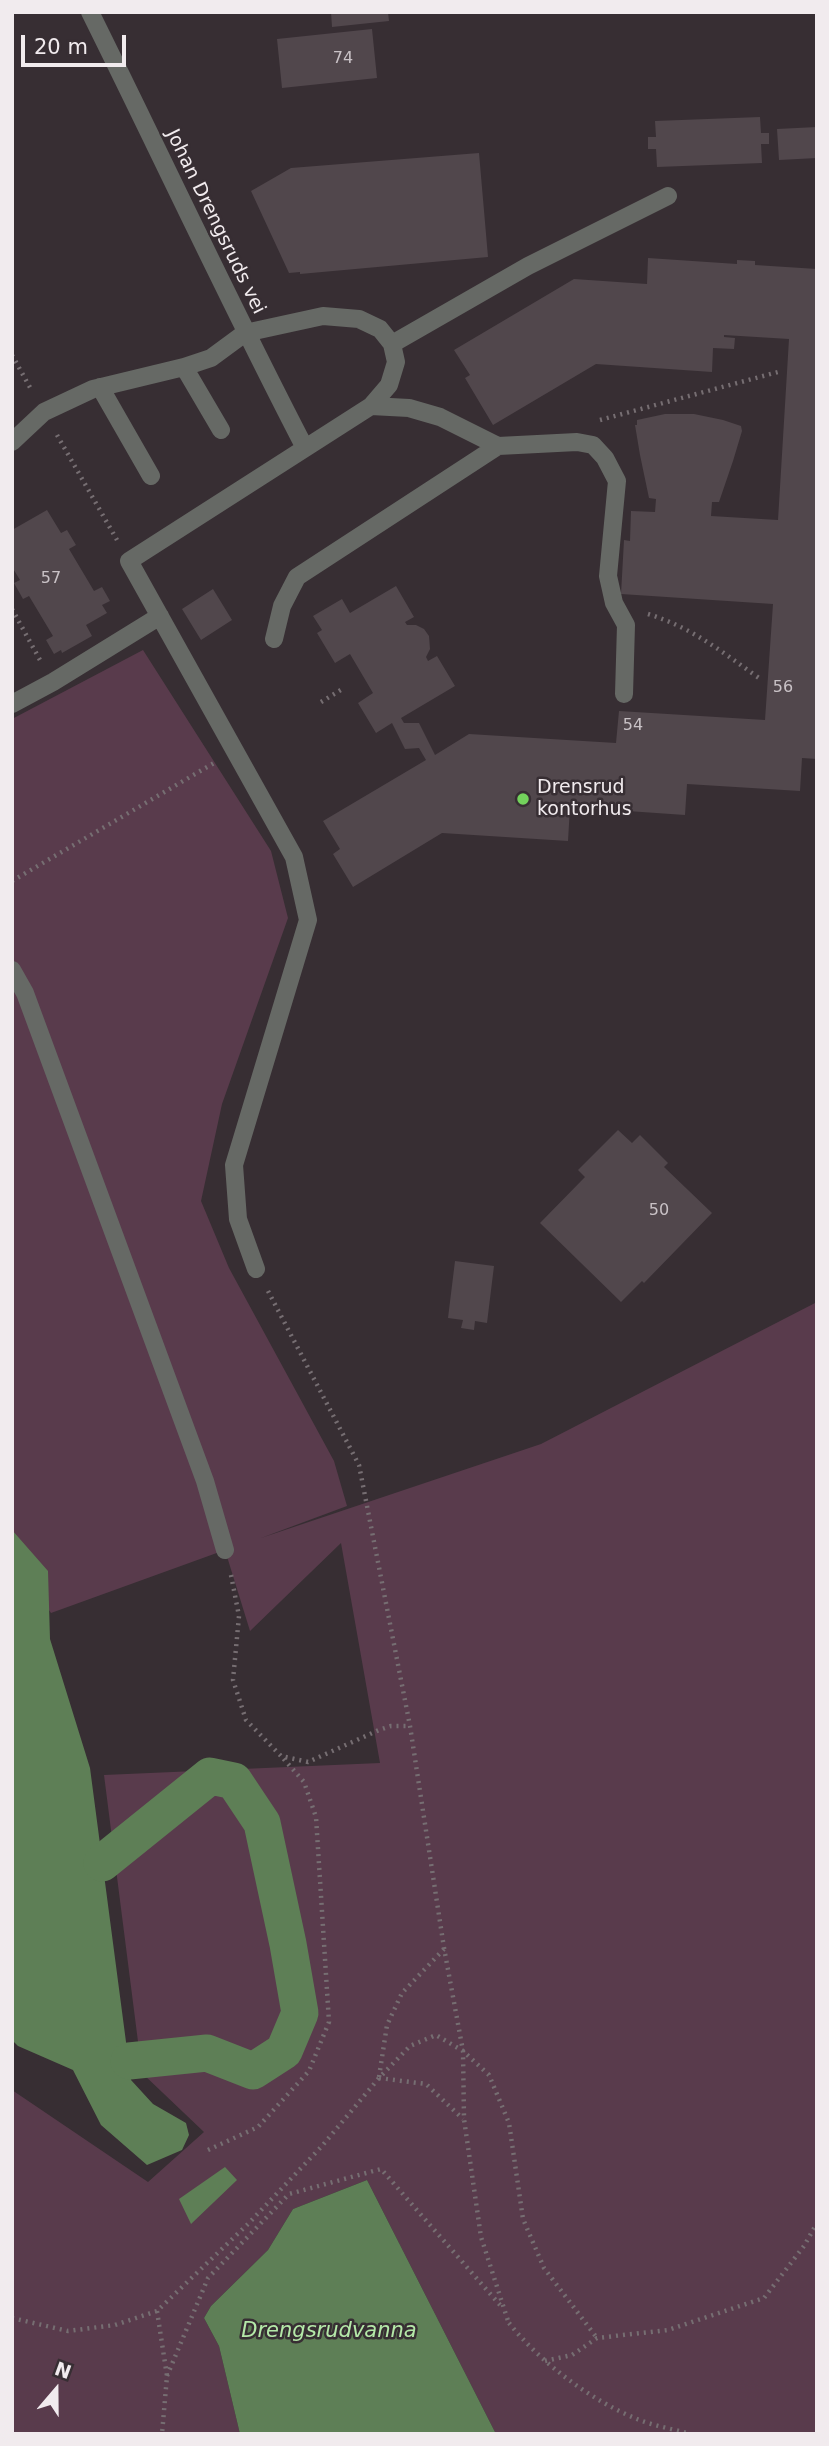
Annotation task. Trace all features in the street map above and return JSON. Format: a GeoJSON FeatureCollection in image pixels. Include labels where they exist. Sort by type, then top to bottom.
{"type":"FeatureCollection","features":[{"type":"Feature","properties":{"kind":"street","name":"Johan Drengsruds vei"},"geometry":{"type":"LineString","coordinates":[[90,12],[245,333],[305,448]]}},
{"type":"Feature","properties":{"kind":"street"},"geometry":{"type":"LineString","coordinates":[[393,344],[528,266],[668,196]]}},
{"type":"Feature","properties":{"kind":"street"},"geometry":{"type":"LineString","coordinates":[[12,442],[44,412],[100,387],[211,358],[245,333],[323,316],[359,319],[380,329],[393,344],[396,362],[389,386],[371,406],[129,561],[295,857],[308,920],[234,1165],[238,1219],[256,1269]]}},
{"type":"Feature","properties":{"kind":"street"},"geometry":{"type":"LineString","coordinates":[[184,367],[221,430]]}},
{"type":"Feature","properties":{"kind":"street"},"geometry":{"type":"LineString","coordinates":[[100,387],[151,476]]}},
{"type":"Feature","properties":{"kind":"street"},"geometry":{"type":"LineString","coordinates":[[371,406],[409,408],[440,417],[498,446],[577,442],[593,444],[605,458],[617,481],[608,576],[614,603],[626,625],[624,694]]}},
{"type":"Feature","properties":{"kind":"street"},"geometry":{"type":"LineString","coordinates":[[274,639],[282,606],[297,577],[498,446]]}},
{"type":"Feature","properties":{"kind":"street"},"geometry":{"type":"LineString","coordinates":[[12,704],[160,616]]}},
{"type":"Feature","properties":{"kind":"street"},"geometry":{"type":"LineString","coordinates":[[12,970],[25,993],[205,1481],[225,1550]]}},
{"type":"Feature","properties":{"kind":"path"},"geometry":{"type":"LineString","coordinates":[[12,355],[129,561]]}},
{"type":"Feature","properties":{"kind":"path"},"geometry":{"type":"LineString","coordinates":[[577,442],[597,421],[618,413],[778,372]]}},
{"type":"Feature","properties":{"kind":"path"},"geometry":{"type":"LineString","coordinates":[[614,603],[674,622],[694,632],[759,678]]}},
{"type":"Feature","properties":{"kind":"path"},"geometry":{"type":"LineString","coordinates":[[12,609],[53,682]]}},
{"type":"Feature","properties":{"kind":"path"},"geometry":{"type":"LineString","coordinates":[[321,702],[344,688]]}},
{"type":"Feature","properties":{"kind":"path"},"geometry":{"type":"LineString","coordinates":[[12,881],[236,750]]}},
{"type":"Feature","properties":{"kind":"path"},"geometry":{"type":"LineString","coordinates":[[256,1269],[359,1465],[410,1726],[444,1948],[463,2051],[464,2119],[481,2237],[509,2324]]}},
{"type":"Feature","properties":{"kind":"path"},"geometry":{"type":"LineString","coordinates":[[208,2150],[258,2127],[309,2071],[328,2022],[316,1817],[304,1782],[246,1720],[233,1680],[239,1616],[225,1550]]}},
{"type":"Feature","properties":{"kind":"path"},"geometry":{"type":"LineString","coordinates":[[281,1756],[308,1762],[379,1730],[391,1726],[410,1726]]}},
{"type":"Feature","properties":{"kind":"path"},"geometry":{"type":"LineString","coordinates":[[379,2078],[387,2025],[402,1993],[444,1948]]}},
{"type":"Feature","properties":{"kind":"path"},"geometry":{"type":"LineString","coordinates":[[12,2318],[68,2331],[115,2325],[157,2311],[248,2224],[322,2146],[379,2078],[410,2046],[436,2035],[463,2051],[489,2074],[509,2123],[523,2219],[544,2268],[597,2338]]}},
{"type":"Feature","properties":{"kind":"path"},"geometry":{"type":"LineString","coordinates":[[379,2078],[426,2084],[464,2119]]}},
{"type":"Feature","properties":{"kind":"path"},"geometry":{"type":"LineString","coordinates":[[167,2376],[208,2278],[289,2194],[381,2169],[499,2303],[509,2324],[544,2361],[588,2393],[638,2419],[690,2434]]}},
{"type":"Feature","properties":{"kind":"path"},"geometry":{"type":"LineString","coordinates":[[544,2361],[572,2355],[597,2338],[668,2330],[764,2298],[804,2246],[817,2223]]}},
{"type":"Feature","properties":{"kind":"path"},"geometry":{"type":"LineString","coordinates":[[157,2311],[167,2376],[162,2434]]}},
{"type":"Feature","properties":{"kind":"shaded area"},"geometry":{"type":"Polygon","coordinates":[[[143,650],[271,851],[288,918],[222,1104],[201,1201],[229,1268],[334,1461],[347,1506],[261,1538],[541,1444],[817,1302],[817,2434],[496,2434],[367,2180],[293,2209],[268,2250],[211,2306],[204,2318],[219,2346],[240,2434],[12,2434],[12,2090],[148,2182],[204,2132],[142,2073],[104,1775],[380,1763],[341,1543],[250,1631],[225,1550],[51,1613],[12,1557],[12,719],[143,650]]]}},
{"type":"Feature","properties":{"kind":"water"},"geometry":{"type":"Polygon","coordinates":[[[12,1530],[48,1571],[50,1639],[90,1768],[131,2080],[153,2104],[186,2123],[189,2135],[182,2150],[147,2165],[101,2125],[73,2070],[18,2046],[12,2040],[12,1530]]]}},
{"type":"Feature","properties":{"kind":"water"},"geometry":{"type":"Polygon","coordinates":[[[225,2167],[237,2180],[191,2224],[179,2199],[225,2167]]]}},
{"type":"Feature","properties":{"kind":"water","name":"Drengsrudvanna"},"geometry":{"type":"Polygon","coordinates":[[[367,2180],[496,2434],[240,2434],[219,2346],[204,2318],[211,2306],[268,2250],[293,2209],[367,2180]]]}},
{"type":"Feature","properties":{"kind":"building"},"geometry":{"type":"Polygon","coordinates":[[[331,12],[388,12],[389,21],[332,27],[331,12]]]}},
{"type":"Feature","properties":{"kind":"building"},"geometry":{"type":"Polygon","coordinates":[[[372,29],[377,78],[282,88],[277,39],[372,29]]]}},
{"type":"Feature","properties":{"kind":"building"},"geometry":{"type":"Polygon","coordinates":[[[760,117],[761,133],[769,133],[769,144],[761,144],[762,163],[657,167],[656,149],[648,149],[648,137],[656,137],[655,121],[760,117]]]}},
{"type":"Feature","properties":{"kind":"building"},"geometry":{"type":"Polygon","coordinates":[[[817,127],[817,158],[779,160],[777,129],[817,127]]]}},
{"type":"Feature","properties":{"kind":"building"},"geometry":{"type":"Polygon","coordinates":[[[479,153],[488,257],[289,273],[251,191],[291,168],[479,153]]]}},
{"type":"Feature","properties":{"kind":"building"},"geometry":{"type":"Polygon","coordinates":[[[648,258],[737,264],[737,260],[755,261],[755,265],[817,269],[817,759],[802,758],[800,791],[687,784],[685,815],[570,807],[568,841],[442,833],[353,887],[333,854],[340,849],[323,821],[426,760],[419,748],[405,749],[392,723],[376,733],[358,703],[373,693],[350,654],[335,663],[317,633],[322,630],[313,616],[342,599],[350,613],[396,586],[414,617],[405,622],[407,625],[424,629],[429,636],[430,649],[426,657],[428,661],[437,656],[455,686],[401,718],[404,723],[419,723],[435,755],[469,734],[616,743],[619,711],[765,720],[773,604],[621,594],[624,540],[630,541],[631,511],[655,512],[656,499],[649,498],[635,425],[637,420],[665,414],[694,414],[741,426],[742,431],[719,502],[712,502],[711,516],[778,520],[789,339],[724,335],[735,338],[734,349],[713,348],[712,372],[596,364],[493,425],[465,378],[470,375],[454,350],[574,279],[647,284],[648,258]]]}},
{"type":"Feature","properties":{"kind":"building"},"geometry":{"type":"Polygon","coordinates":[[[47,510],[61,533],[67,530],[76,545],[69,549],[94,591],[102,587],[110,601],[102,605],[107,613],[86,625],[92,636],[62,653],[61,650],[54,654],[46,640],[53,636],[29,596],[23,599],[14,583],[20,580],[12,567],[12,530],[47,510]]]}},
{"type":"Feature","properties":{"kind":"building"},"geometry":{"type":"Polygon","coordinates":[[[213,589],[232,620],[201,640],[182,609],[213,589]]]}},
{"type":"Feature","properties":{"kind":"building"},"geometry":{"type":"Polygon","coordinates":[[[618,1130],[632,1143],[640,1135],[668,1163],[664,1167],[712,1213],[644,1283],[642,1281],[621,1302],[540,1223],[585,1177],[578,1170],[618,1130]]]}},
{"type":"Feature","properties":{"kind":"building"},"geometry":{"type":"Polygon","coordinates":[[[455,1261],[494,1266],[487,1323],[475,1321],[474,1330],[461,1328],[463,1320],[448,1318],[455,1261]]]}},
{"type":"Feature","properties":{"kind":"waterway"},"geometry":{"type":"LineString","coordinates":[[102,1863],[210,1776],[234,1781],[262,1823],[300,2013],[284,2051],[253,2071],[207,2053],[129,2061]]}},
{"type":"Feature","properties":{"kind":"place","name":"Drensrud kontorhus"},"geometry":{"type":"Point","coordinates":[523,799]}}]}
